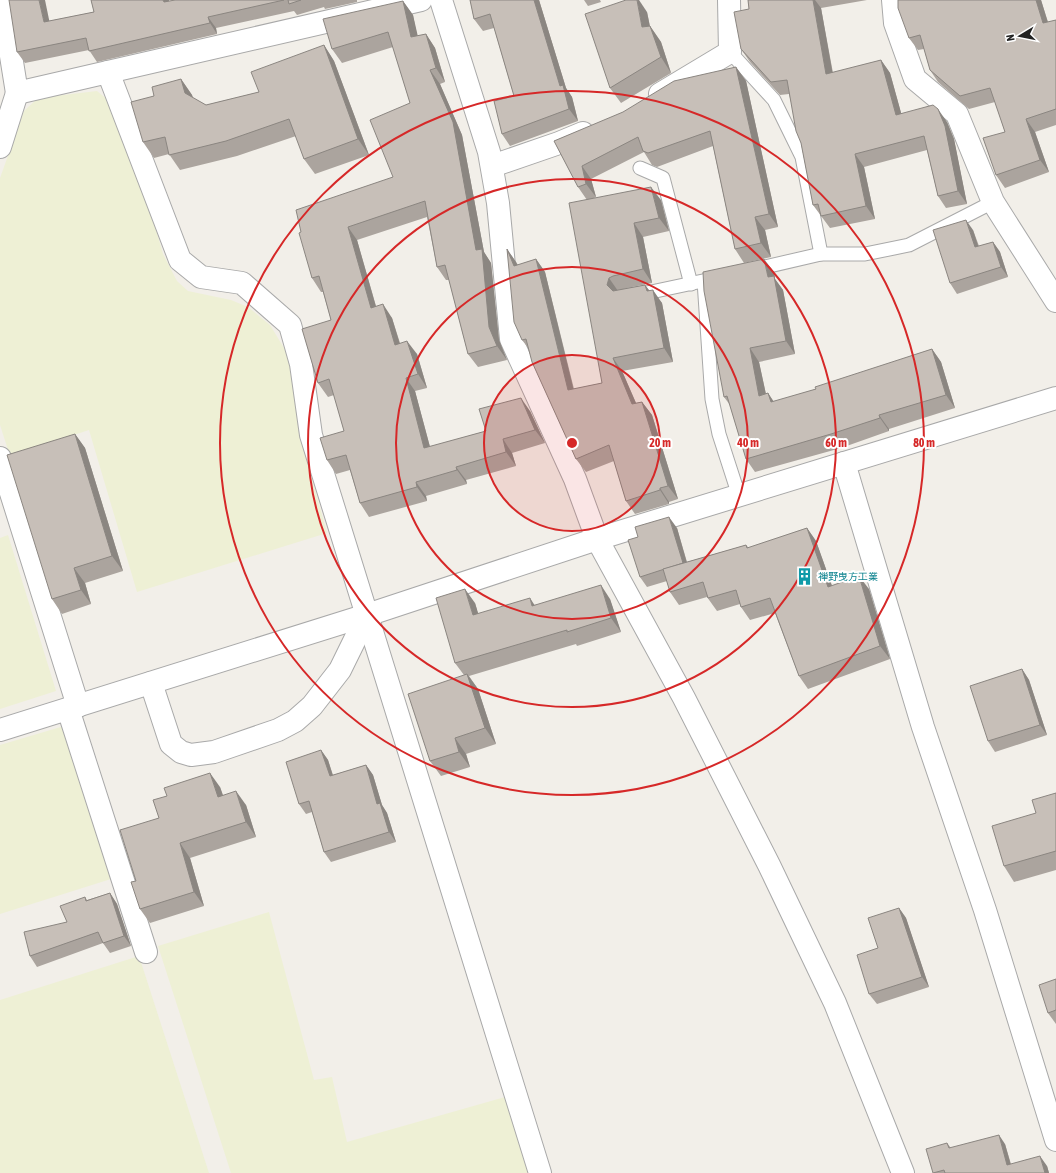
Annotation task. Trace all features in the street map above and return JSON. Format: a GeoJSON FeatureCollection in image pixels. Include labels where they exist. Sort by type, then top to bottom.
{"type":"FeatureCollection","features":[{"type":"Feature","properties":{"kind":"street"},"geometry":{"type":"LineString","coordinates":[[0,147],[11,89],[2,0]]}},
{"type":"Feature","properties":{"kind":"street"},"geometry":{"type":"LineString","coordinates":[[11,89],[108,72],[421,0]]}},
{"type":"Feature","properties":{"kind":"street"},"geometry":{"type":"LineString","coordinates":[[441,0],[489,152],[492,166],[498,203],[511,339],[575,479],[597,539],[684,698],[769,865],[835,1003],[903,1173]]}},
{"type":"Feature","properties":{"kind":"street"},"geometry":{"type":"LineString","coordinates":[[640,106],[730,52],[729,0]]}},
{"type":"Feature","properties":{"kind":"street"},"geometry":{"type":"LineString","coordinates":[[893,0],[895,23],[915,79],[957,114],[993,202],[1056,301]]}},
{"type":"Feature","properties":{"kind":"street"},"geometry":{"type":"LineString","coordinates":[[108,72],[180,260],[201,277],[242,283],[290,325],[301,364],[311,435],[540,1173]]}},
{"type":"Feature","properties":{"kind":"street"},"geometry":{"type":"LineString","coordinates":[[492,166],[559,143],[600,126]]}},
{"type":"Feature","properties":{"kind":"street"},"geometry":{"type":"LineString","coordinates":[[0,730],[367,615],[597,539],[1056,398]]}},
{"type":"Feature","properties":{"kind":"street"},"geometry":{"type":"LineString","coordinates":[[0,458],[146,952]]}},
{"type":"Feature","properties":{"kind":"street"},"geometry":{"type":"LineString","coordinates":[[844,463],[923,727],[985,910],[1056,1140]]}},
{"type":"Feature","properties":{"kind":"street"},"geometry":{"type":"LineString","coordinates":[[150,683],[171,744],[181,752],[192,755],[214,752],[278,730],[295,721],[312,706],[340,670],[367,615]]}},
{"type":"Feature","properties":{"kind":"lane"},"geometry":{"type":"LineString","coordinates":[[730,52],[774,100],[802,157],[821,254]]}},
{"type":"Feature","properties":{"kind":"lane"},"geometry":{"type":"LineString","coordinates":[[640,168],[663,178],[698,282],[712,399],[719,434],[738,496]]}},
{"type":"Feature","properties":{"kind":"lane"},"geometry":{"type":"LineString","coordinates":[[743,272],[821,254],[865,254],[909,246],[993,202]]}},
{"type":"Feature","properties":{"kind":"lane"},"geometry":{"type":"LineString","coordinates":[[624,297],[728,275]]}},
{"type":"Feature","properties":{"kind":"green space"},"geometry":{"type":"Polygon","coordinates":[[[97,91],[108,100],[149,205],[163,254],[177,281],[188,291],[231,300],[248,307],[270,325],[284,348],[293,369],[302,443],[327,533],[137,592],[89,430],[10,456],[0,425],[0,178],[24,111],[38,98],[97,91]]]}},
{"type":"Feature","properties":{"kind":"green space"},"geometry":{"type":"Polygon","coordinates":[[[8,535],[56,691],[0,709],[0,538],[8,535]]]}},
{"type":"Feature","properties":{"kind":"green space"},"geometry":{"type":"Polygon","coordinates":[[[64,726],[111,879],[0,914],[0,745],[64,726]]]}},
{"type":"Feature","properties":{"kind":"green space"},"geometry":{"type":"Polygon","coordinates":[[[269,912],[314,1080],[332,1077],[347,1142],[505,1097],[528,1173],[231,1173],[158,946],[269,912]]]}},
{"type":"Feature","properties":{"kind":"green space"},"geometry":{"type":"Polygon","coordinates":[[[139,956],[209,1173],[0,1173],[0,1000],[139,956]]]}},
{"type":"Feature","properties":{"kind":"building"},"geometry":{"type":"Polygon","coordinates":[[[9,0],[39,0],[44,22],[94,12],[91,0],[163,0],[164,2],[175,0],[284,0],[208,17],[210,23],[89,51],[86,38],[17,52],[9,0]]]}},
{"type":"Feature","properties":{"kind":"building"},"geometry":{"type":"Polygon","coordinates":[[[288,0],[301,0],[289,4],[288,0]]]}},
{"type":"Feature","properties":{"kind":"building"},"geometry":{"type":"Polygon","coordinates":[[[470,0],[534,0],[560,86],[563,85],[569,109],[502,134],[494,101],[514,96],[490,14],[474,19],[470,0]]]}},
{"type":"Feature","properties":{"kind":"building"},"geometry":{"type":"Polygon","coordinates":[[[626,0],[637,0],[642,27],[650,26],[661,57],[610,88],[585,14],[626,0]]]}},
{"type":"Feature","properties":{"kind":"building"},"geometry":{"type":"Polygon","coordinates":[[[748,0],[813,0],[826,74],[881,60],[896,115],[933,105],[938,109],[945,126],[958,191],[938,196],[924,136],[855,154],[866,206],[821,216],[818,204],[813,205],[801,143],[796,131],[787,80],[771,82],[741,49],[734,12],[749,9],[748,0]]]}},
{"type":"Feature","properties":{"kind":"building"},"geometry":{"type":"Polygon","coordinates":[[[898,0],[1036,0],[1043,23],[1056,20],[1056,109],[1026,119],[1040,160],[996,175],[983,138],[1005,132],[990,88],[960,96],[930,70],[920,35],[909,38],[898,8],[898,0]]]}},
{"type":"Feature","properties":{"kind":"building"},"geometry":{"type":"Polygon","coordinates":[[[403,1],[411,37],[426,34],[436,68],[430,70],[453,122],[476,250],[482,249],[489,327],[497,346],[468,354],[445,265],[437,267],[425,201],[348,227],[371,308],[383,304],[395,345],[407,341],[418,374],[406,378],[424,448],[486,431],[479,409],[521,398],[535,430],[503,439],[506,452],[456,467],[457,470],[416,482],[417,487],[360,503],[346,455],[327,460],[320,438],[344,431],[329,379],[318,383],[302,329],[331,320],[319,276],[312,278],[299,233],[301,232],[296,210],[393,177],[370,120],[410,103],[388,32],[332,49],[323,19],[403,1]]]}},
{"type":"Feature","properties":{"kind":"building"},"geometry":{"type":"Polygon","coordinates":[[[324,45],[358,139],[304,159],[289,119],[226,141],[169,155],[165,137],[143,142],[131,102],[154,96],[152,87],[181,79],[185,93],[206,105],[259,92],[251,72],[324,45]]]}},
{"type":"Feature","properties":{"kind":"building"},"geometry":{"type":"Polygon","coordinates":[[[736,67],[769,214],[755,217],[761,243],[735,249],[710,131],[648,153],[643,151],[638,137],[582,166],[586,184],[578,187],[554,141],[623,112],[674,81],[736,67]]]}},
{"type":"Feature","properties":{"kind":"building"},"geometry":{"type":"Polygon","coordinates":[[[651,187],[659,218],[634,223],[643,269],[613,276],[609,278],[607,285],[613,291],[645,285],[647,291],[653,290],[664,348],[613,358],[632,404],[642,402],[668,486],[626,501],[609,445],[576,459],[532,362],[526,339],[522,340],[514,322],[507,249],[514,266],[536,259],[568,390],[602,383],[569,203],[651,187]]]}},
{"type":"Feature","properties":{"kind":"building"},"geometry":{"type":"Polygon","coordinates":[[[966,220],[975,247],[993,242],[1001,267],[950,283],[933,230],[966,220]]]}},
{"type":"Feature","properties":{"kind":"building"},"geometry":{"type":"Polygon","coordinates":[[[764,259],[768,277],[774,276],[786,341],[750,348],[759,396],[768,393],[771,402],[816,389],[815,387],[932,349],[946,395],[879,415],[880,418],[831,434],[746,459],[727,396],[724,397],[704,291],[703,272],[764,259]]]}},
{"type":"Feature","properties":{"kind":"building"},"geometry":{"type":"Polygon","coordinates":[[[75,434],[112,556],[74,568],[81,590],[52,599],[7,455],[75,434]]]}},
{"type":"Feature","properties":{"kind":"building"},"geometry":{"type":"Polygon","coordinates":[[[669,517],[683,563],[640,577],[628,540],[638,537],[635,527],[669,517]]]}},
{"type":"Feature","properties":{"kind":"building"},"geometry":{"type":"Polygon","coordinates":[[[807,528],[828,587],[859,576],[880,646],[799,676],[770,598],[741,607],[736,590],[708,598],[703,582],[670,592],[663,569],[746,545],[747,548],[807,528]]]}},
{"type":"Feature","properties":{"kind":"building"},"geometry":{"type":"Polygon","coordinates":[[[601,585],[611,618],[567,632],[567,630],[455,663],[436,598],[465,589],[473,615],[530,598],[532,606],[601,585]]]}},
{"type":"Feature","properties":{"kind":"building"},"geometry":{"type":"Polygon","coordinates":[[[1022,669],[1040,725],[988,741],[970,686],[1022,669]]]}},
{"type":"Feature","properties":{"kind":"building"},"geometry":{"type":"Polygon","coordinates":[[[467,674],[485,728],[455,738],[459,752],[430,761],[408,694],[467,674]]]}},
{"type":"Feature","properties":{"kind":"building"},"geometry":{"type":"Polygon","coordinates":[[[321,750],[330,776],[366,765],[377,804],[380,803],[389,832],[324,852],[309,801],[299,804],[286,762],[321,750]]]}},
{"type":"Feature","properties":{"kind":"building"},"geometry":{"type":"Polygon","coordinates":[[[210,773],[218,797],[236,791],[246,822],[180,843],[194,892],[140,909],[131,882],[136,881],[120,830],[159,818],[153,800],[167,796],[164,788],[210,773]]]}},
{"type":"Feature","properties":{"kind":"building"},"geometry":{"type":"Polygon","coordinates":[[[1056,793],[1056,851],[1004,866],[992,826],[1036,813],[1032,800],[1056,793]]]}},
{"type":"Feature","properties":{"kind":"building"},"geometry":{"type":"Polygon","coordinates":[[[110,893],[124,936],[103,943],[98,932],[30,956],[24,932],[67,922],[60,906],[85,897],[86,901],[110,893]]]}},
{"type":"Feature","properties":{"kind":"building"},"geometry":{"type":"Polygon","coordinates":[[[899,908],[922,977],[869,994],[857,955],[878,948],[868,918],[899,908]]]}},
{"type":"Feature","properties":{"kind":"building"},"geometry":{"type":"Polygon","coordinates":[[[1056,979],[1056,1010],[1048,1013],[1039,985],[1056,979]]]}},
{"type":"Feature","properties":{"kind":"building"},"geometry":{"type":"Polygon","coordinates":[[[999,1135],[1007,1165],[1040,1156],[1045,1173],[945,1173],[944,1170],[933,1173],[926,1149],[947,1143],[949,1148],[999,1135]]]}},
{"type":"Feature","properties":{"kind":"place","name":"禅野曳方工業"},"geometry":{"type":"Point","coordinates":[805,576]}}]}
